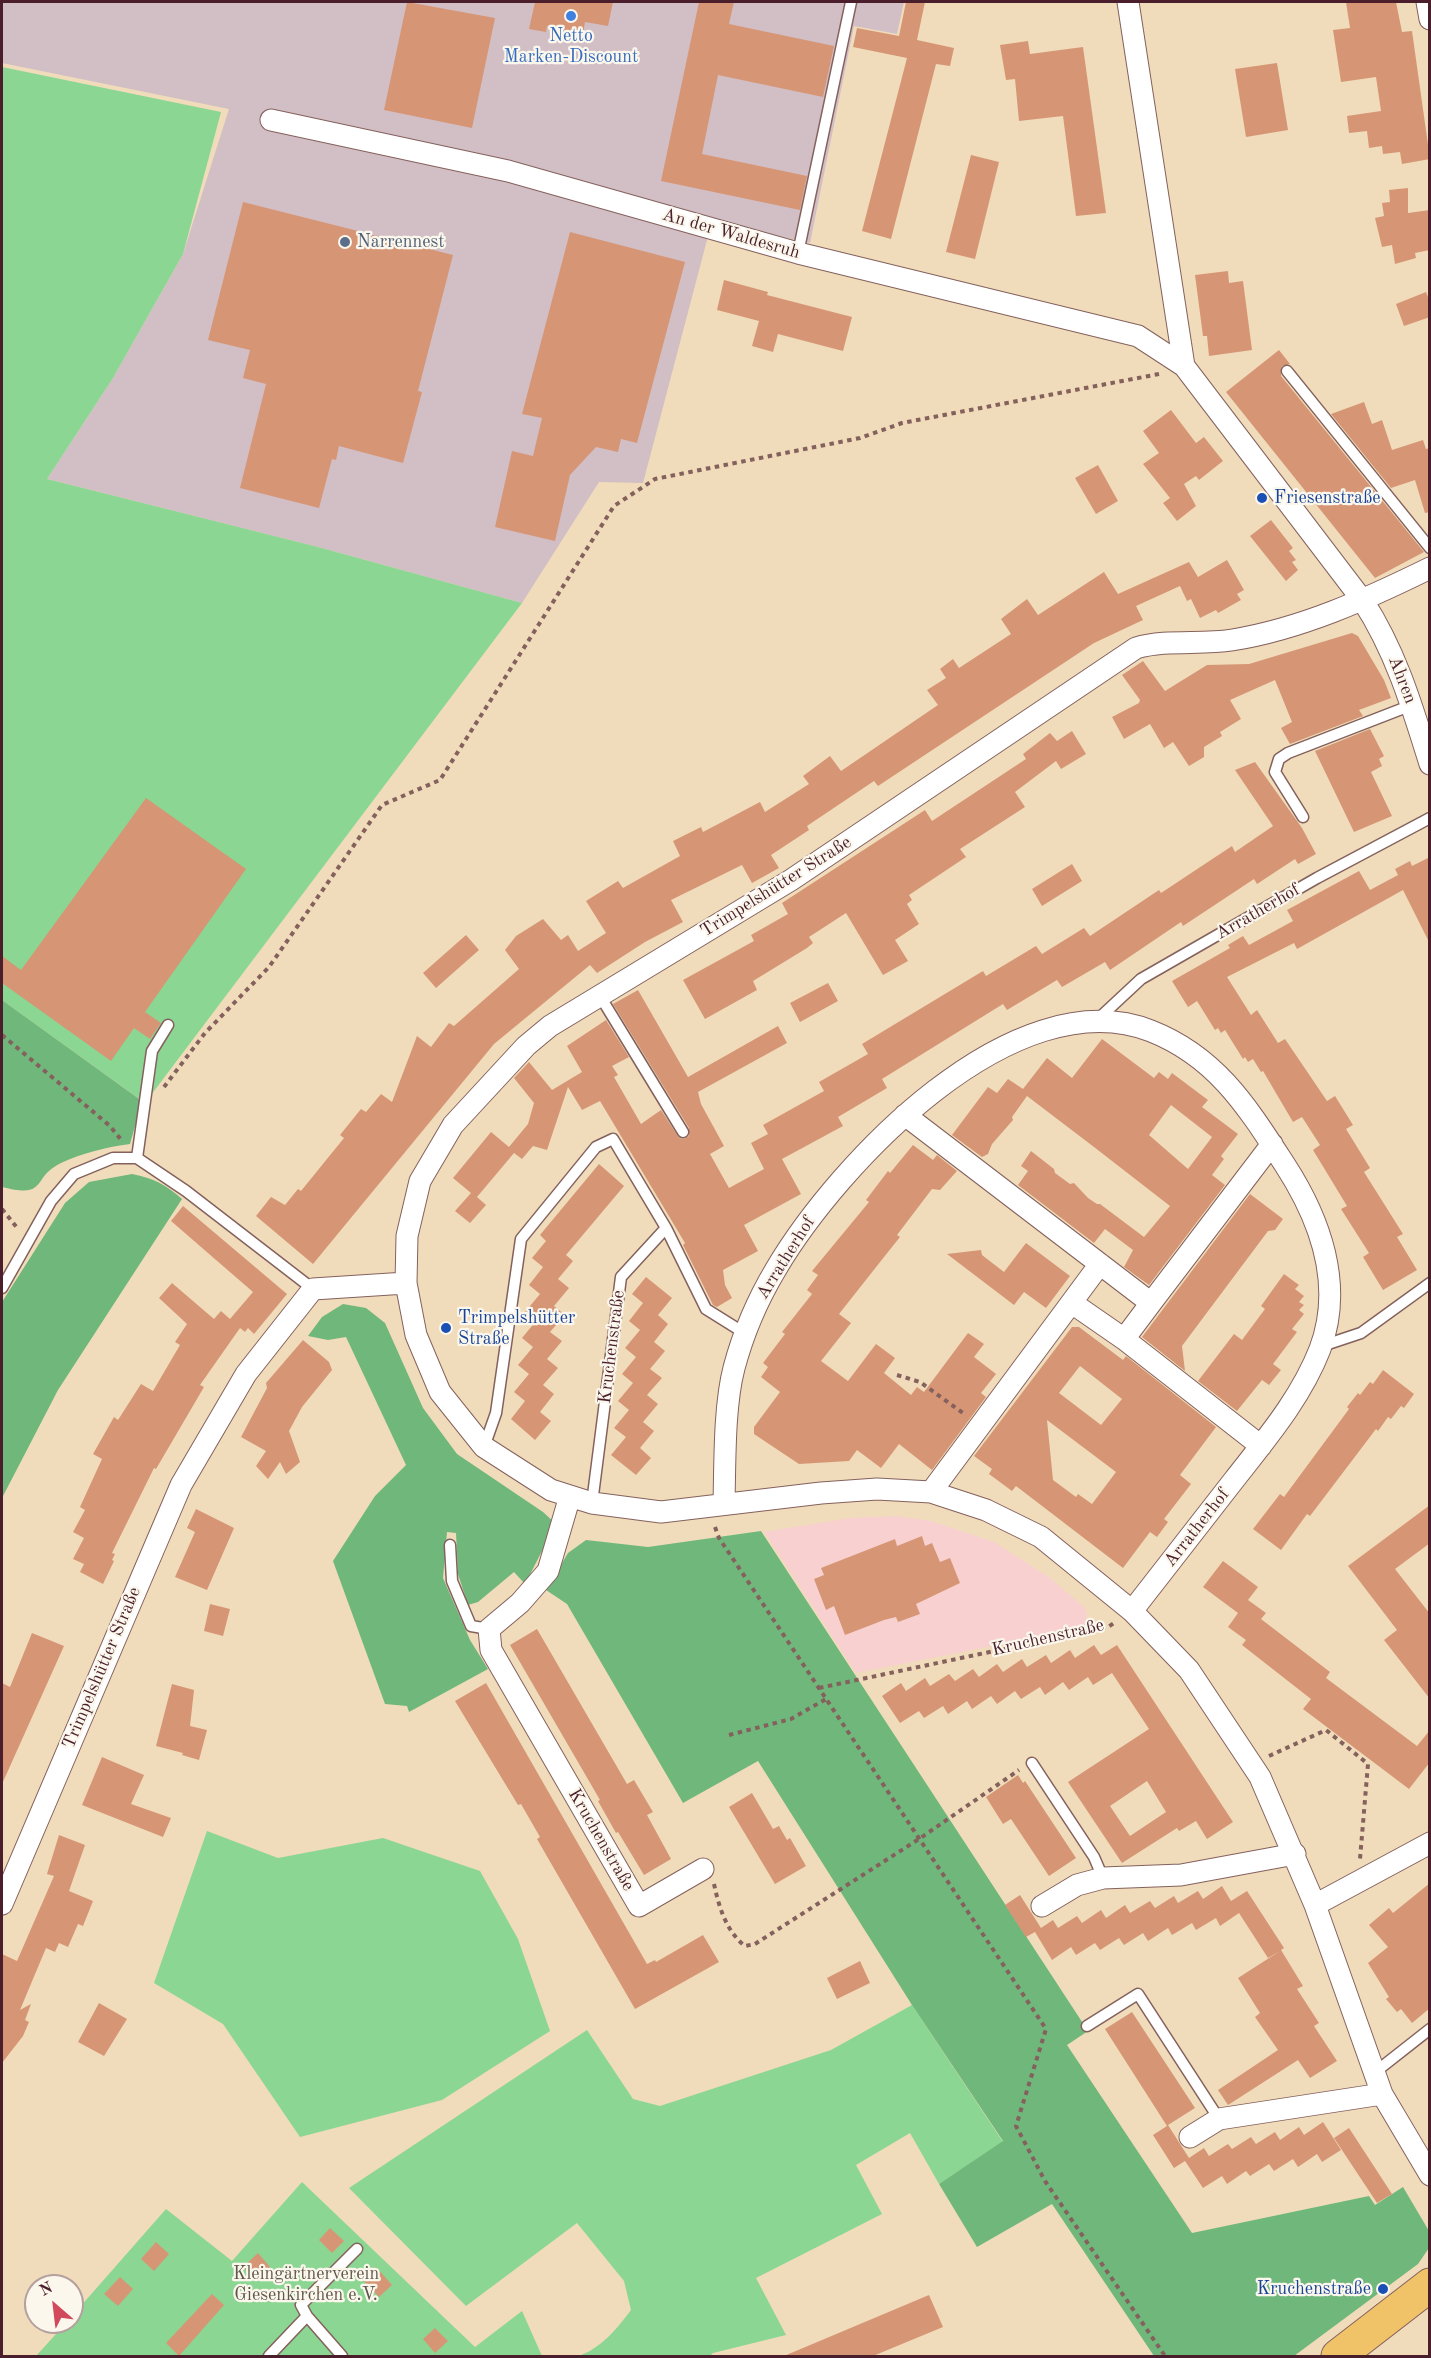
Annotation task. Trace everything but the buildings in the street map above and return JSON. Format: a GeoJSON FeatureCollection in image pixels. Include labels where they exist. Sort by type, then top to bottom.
{"type":"FeatureCollection","features":[{"type":"Feature","properties":{"kind":"main road"},"geometry":{"type":"LineString","coordinates":[[1338,2356],[1430,2285]]}},
{"type":"Feature","properties":{"kind":"street"},"geometry":{"type":"LineString","coordinates":[[1128,2],[1185,366],[1363,601]]}},
{"type":"Feature","properties":{"kind":"street"},"geometry":{"type":"LineString","coordinates":[[1427,2],[1430,19]]}},
{"type":"Feature","properties":{"kind":"street","name":"An der Waldesruh"},"geometry":{"type":"LineString","coordinates":[[271,120],[508,171],[798,253],[1138,336],[1185,366]]}},
{"type":"Feature","properties":{"kind":"street","name":"Trimpelshütter Straße"},"geometry":{"type":"LineString","coordinates":[[406,1282],[407,1236],[420,1181],[453,1125],[526,1046],[549,1026],[791,880],[1136,648],[1152,643],[1204,643],[1252,637],[1363,601],[1430,568]]}},
{"type":"Feature","properties":{"kind":"street","name":"Ahren"},"geometry":{"type":"LineString","coordinates":[[1363,601],[1384,633],[1412,705],[1430,764]]}},
{"type":"Feature","properties":{"kind":"street","name":"Arratherhof"},"geometry":{"type":"LineString","coordinates":[[716,1505],[726,1444],[733,1369],[757,1303],[798,1236],[836,1184],[905,1115],[948,1082],[993,1053],[1059,1025],[1097,1021],[1148,1030],[1201,1059],[1229,1083],[1272,1144],[1311,1213],[1326,1256],[1329,1307],[1321,1346],[1304,1384],[1261,1446],[1132,1611]]}},
{"type":"Feature","properties":{"kind":"street"},"geometry":{"type":"LineString","coordinates":[[905,1115],[1151,1304]]}},
{"type":"Feature","properties":{"kind":"street"},"geometry":{"type":"LineString","coordinates":[[1124,1339],[1272,1144]]}},
{"type":"Feature","properties":{"kind":"street"},"geometry":{"type":"LineString","coordinates":[[932,1492],[1100,1264]]}},
{"type":"Feature","properties":{"kind":"street"},"geometry":{"type":"LineString","coordinates":[[313,1288],[406,1282]]}},
{"type":"Feature","properties":{"kind":"street","name":"Kruchenstraße"},"geometry":{"type":"LineString","coordinates":[[406,1282],[416,1335],[440,1392],[484,1446],[543,1485],[592,1503],[661,1512],[877,1489],[932,1492],[986,1510],[1041,1537],[1132,1611],[1189,1670],[1252,1764],[1295,1854],[1382,2094],[1430,2175]]}},
{"type":"Feature","properties":{"kind":"street","name":"Trimpelshütter Straße"},"geometry":{"type":"LineString","coordinates":[[2,1904],[181,1485],[246,1374],[313,1288]]}},
{"type":"Feature","properties":{"kind":"street"},"geometry":{"type":"LineString","coordinates":[[1072,1303],[1124,1339],[1261,1446]]}},
{"type":"Feature","properties":{"kind":"street"},"geometry":{"type":"LineString","coordinates":[[489,1629],[520,1603],[548,1571],[570,1496]]}},
{"type":"Feature","properties":{"kind":"street","name":"Kruchenstraße"},"geometry":{"type":"LineString","coordinates":[[489,1629],[491,1650],[639,1906],[703,1869]]}},
{"type":"Feature","properties":{"kind":"street"},"geometry":{"type":"LineString","coordinates":[[1315,1905],[1358,1884],[1430,1843]]}},
{"type":"Feature","properties":{"kind":"street"},"geometry":{"type":"LineString","coordinates":[[1042,1906],[1077,1885],[1103,1878],[1182,1875],[1295,1854]]}},
{"type":"Feature","properties":{"kind":"street"},"geometry":{"type":"LineString","coordinates":[[1190,2137],[1219,2119],[1382,2094]]}},
{"type":"Feature","properties":{"kind":"lane"},"geometry":{"type":"LineString","coordinates":[[798,253],[852,2]]}},
{"type":"Feature","properties":{"kind":"lane"},"geometry":{"type":"LineString","coordinates":[[1287,371],[1430,548]]}},
{"type":"Feature","properties":{"kind":"lane"},"geometry":{"type":"LineString","coordinates":[[1303,817],[1275,772],[1279,759],[1288,753],[1412,705]]}},
{"type":"Feature","properties":{"kind":"lane","name":"Arratherhof"},"geometry":{"type":"LineString","coordinates":[[1097,1021],[1141,979],[1326,873],[1430,818]]}},
{"type":"Feature","properties":{"kind":"lane"},"geometry":{"type":"LineString","coordinates":[[600,996],[683,1132]]}},
{"type":"Feature","properties":{"kind":"lane"},"geometry":{"type":"LineString","coordinates":[[137,1158],[152,1051],[168,1025]]}},
{"type":"Feature","properties":{"kind":"lane"},"geometry":{"type":"LineString","coordinates":[[484,1446],[496,1413],[521,1239],[596,1147],[613,1138],[666,1228],[706,1309],[746,1334]]}},
{"type":"Feature","properties":{"kind":"lane"},"geometry":{"type":"LineString","coordinates":[[2,1288],[51,1201],[74,1174],[113,1158],[137,1158],[186,1191],[313,1288]]}},
{"type":"Feature","properties":{"kind":"lane","name":"Kruchenstraße"},"geometry":{"type":"LineString","coordinates":[[592,1503],[621,1277],[666,1228]]}},
{"type":"Feature","properties":{"kind":"lane"},"geometry":{"type":"LineString","coordinates":[[1321,1346],[1360,1333],[1430,1283]]}},
{"type":"Feature","properties":{"kind":"lane"},"geometry":{"type":"LineString","coordinates":[[450,1545],[452,1581],[471,1626],[489,1629]]}},
{"type":"Feature","properties":{"kind":"lane"},"geometry":{"type":"LineString","coordinates":[[1032,1763],[1094,1857],[1103,1878]]}},
{"type":"Feature","properties":{"kind":"lane"},"geometry":{"type":"LineString","coordinates":[[1087,2026],[1138,1994],[1219,2119]]}},
{"type":"Feature","properties":{"kind":"lane"},"geometry":{"type":"LineString","coordinates":[[1374,2073],[1430,2029]]}},
{"type":"Feature","properties":{"kind":"lane"},"geometry":{"type":"LineString","coordinates":[[342,2356],[307,2316],[301,2305],[357,2249]]}},
{"type":"Feature","properties":{"kind":"lane"},"geometry":{"type":"LineString","coordinates":[[269,2356],[307,2316]]}},
{"type":"Feature","properties":{"kind":"path"},"geometry":{"type":"LineString","coordinates":[[161,1091],[205,1033],[269,967],[382,805],[440,780],[614,506],[655,479],[860,438],[902,423],[1152,377],[1185,366]]}},
{"type":"Feature","properties":{"kind":"path"},"geometry":{"type":"LineString","coordinates":[[2,1035],[110,1126],[137,1158]]}},
{"type":"Feature","properties":{"kind":"path"},"geometry":{"type":"LineString","coordinates":[[2,1209],[28,1242]]}},
{"type":"Feature","properties":{"kind":"path"},"geometry":{"type":"LineString","coordinates":[[897,1375],[920,1382],[981,1426]]}},
{"type":"Feature","properties":{"kind":"path"},"geometry":{"type":"LineString","coordinates":[[716,1505],[719,1538],[1046,2028],[1016,2126],[1045,2181],[1165,2356]]}},
{"type":"Feature","properties":{"kind":"path","name":"Kruchenstraße"},"geometry":{"type":"LineString","coordinates":[[819,1688],[1108,1627],[1132,1611]]}},
{"type":"Feature","properties":{"kind":"path"},"geometry":{"type":"LineString","coordinates":[[729,1735],[791,1719],[826,1699]]}},
{"type":"Feature","properties":{"kind":"path"},"geometry":{"type":"LineString","coordinates":[[1252,1764],[1326,1730],[1368,1764],[1358,1884]]}},
{"type":"Feature","properties":{"kind":"path"},"geometry":{"type":"LineString","coordinates":[[703,1869],[714,1884],[721,1913],[737,1940],[746,1946],[756,1944],[1032,1763]]}},
{"type":"Feature","properties":{"kind":"shaded area"},"geometry":{"type":"Polygon","coordinates":[[[2,2],[904,2],[897,34],[854,26],[810,243],[712,221],[643,483],[599,482],[522,603],[318,547],[47,479],[113,378],[183,254],[229,109],[2,63],[2,2]]]}},
{"type":"Feature","properties":{"kind":"shaded area"},"geometry":{"type":"Polygon","coordinates":[[[896,1516],[931,1521],[994,1542],[1049,1577],[1085,1608],[1087,1615],[1084,1625],[1079,1629],[856,1673],[764,1532],[850,1518],[896,1516]]]}},
{"type":"Feature","properties":{"kind":"green space"},"geometry":{"type":"Polygon","coordinates":[[[2,67],[221,112],[183,254],[113,378],[47,479],[318,547],[522,603],[145,1103],[2,1000],[2,67]]]}},
{"type":"Feature","properties":{"kind":"green space"},"geometry":{"type":"Polygon","coordinates":[[[2,1000],[142,1101],[130,1144],[95,1151],[61,1163],[33,1188],[17,1190],[2,1187],[2,1000]]]}},
{"type":"Feature","properties":{"kind":"green space"},"geometry":{"type":"Polygon","coordinates":[[[132,1174],[159,1183],[182,1199],[58,1390],[2,1498],[2,1302],[65,1203],[89,1182],[132,1174]]]}},
{"type":"Feature","properties":{"kind":"green space"},"geometry":{"type":"Polygon","coordinates":[[[343,1304],[366,1308],[385,1323],[423,1408],[457,1454],[543,1512],[556,1524],[525,1584],[514,1572],[478,1602],[468,1605],[458,1574],[456,1533],[447,1532],[443,1578],[470,1640],[488,1669],[409,1712],[407,1706],[385,1704],[333,1561],[375,1496],[406,1465],[346,1337],[328,1340],[308,1336],[322,1317],[343,1304]]]}},
{"type":"Feature","properties":{"kind":"green space"},"geometry":{"type":"Polygon","coordinates":[[[761,1531],[1088,2031],[1067,2045],[1192,2233],[1369,2196],[1375,2205],[1403,2187],[1429,2231],[1429,2248],[1418,2264],[1294,2356],[1154,2356],[1052,2204],[977,2247],[939,2184],[1003,2141],[912,2005],[758,1761],[683,1803],[567,1604],[546,1590],[568,1553],[586,1540],[648,1547],[761,1531]]]}},
{"type":"Feature","properties":{"kind":"green space"},"geometry":{"type":"Polygon","coordinates":[[[207,1831],[278,1858],[383,1838],[480,1871],[518,1939],[550,2031],[442,2100],[300,2137],[223,2024],[154,1983],[207,1831]]]}},
{"type":"Feature","properties":{"kind":"green space"},"geometry":{"type":"Polygon","coordinates":[[[912,2005],[1003,2142],[939,2184],[910,2133],[856,2165],[882,2214],[756,2278],[786,2335],[713,2353],[710,2356],[579,2356],[601,2343],[631,2310],[624,2281],[577,2223],[466,2306],[349,2188],[587,2030],[633,2099],[660,2106],[831,2050],[912,2005]]]}},
{"type":"Feature","properties":{"kind":"green space","name":"Kleingärtnerverein Giesenkirchen e.V."},"geometry":{"type":"Polygon","coordinates":[[[302,2182],[475,2347],[522,2311],[542,2356],[36,2356],[56,2334],[84,2334],[84,2302],[166,2209],[232,2261],[302,2182]]]}},
{"type":"Feature","properties":{"kind":"place","name":"Netto Marken-Discount"},"geometry":{"type":"Point","coordinates":[571,16]}},
{"type":"Feature","properties":{"kind":"place","name":"Narrennest"},"geometry":{"type":"Point","coordinates":[345,242]}},
{"type":"Feature","properties":{"kind":"place","name":"Friesenstraße"},"geometry":{"type":"Point","coordinates":[1262,498]}},
{"type":"Feature","properties":{"kind":"place","name":"Trimpelshütter Straße"},"geometry":{"type":"Point","coordinates":[446,1328]}},
{"type":"Feature","properties":{"kind":"place","name":"Kruchenstraße"},"geometry":{"type":"Point","coordinates":[1383,2289]}}]}
